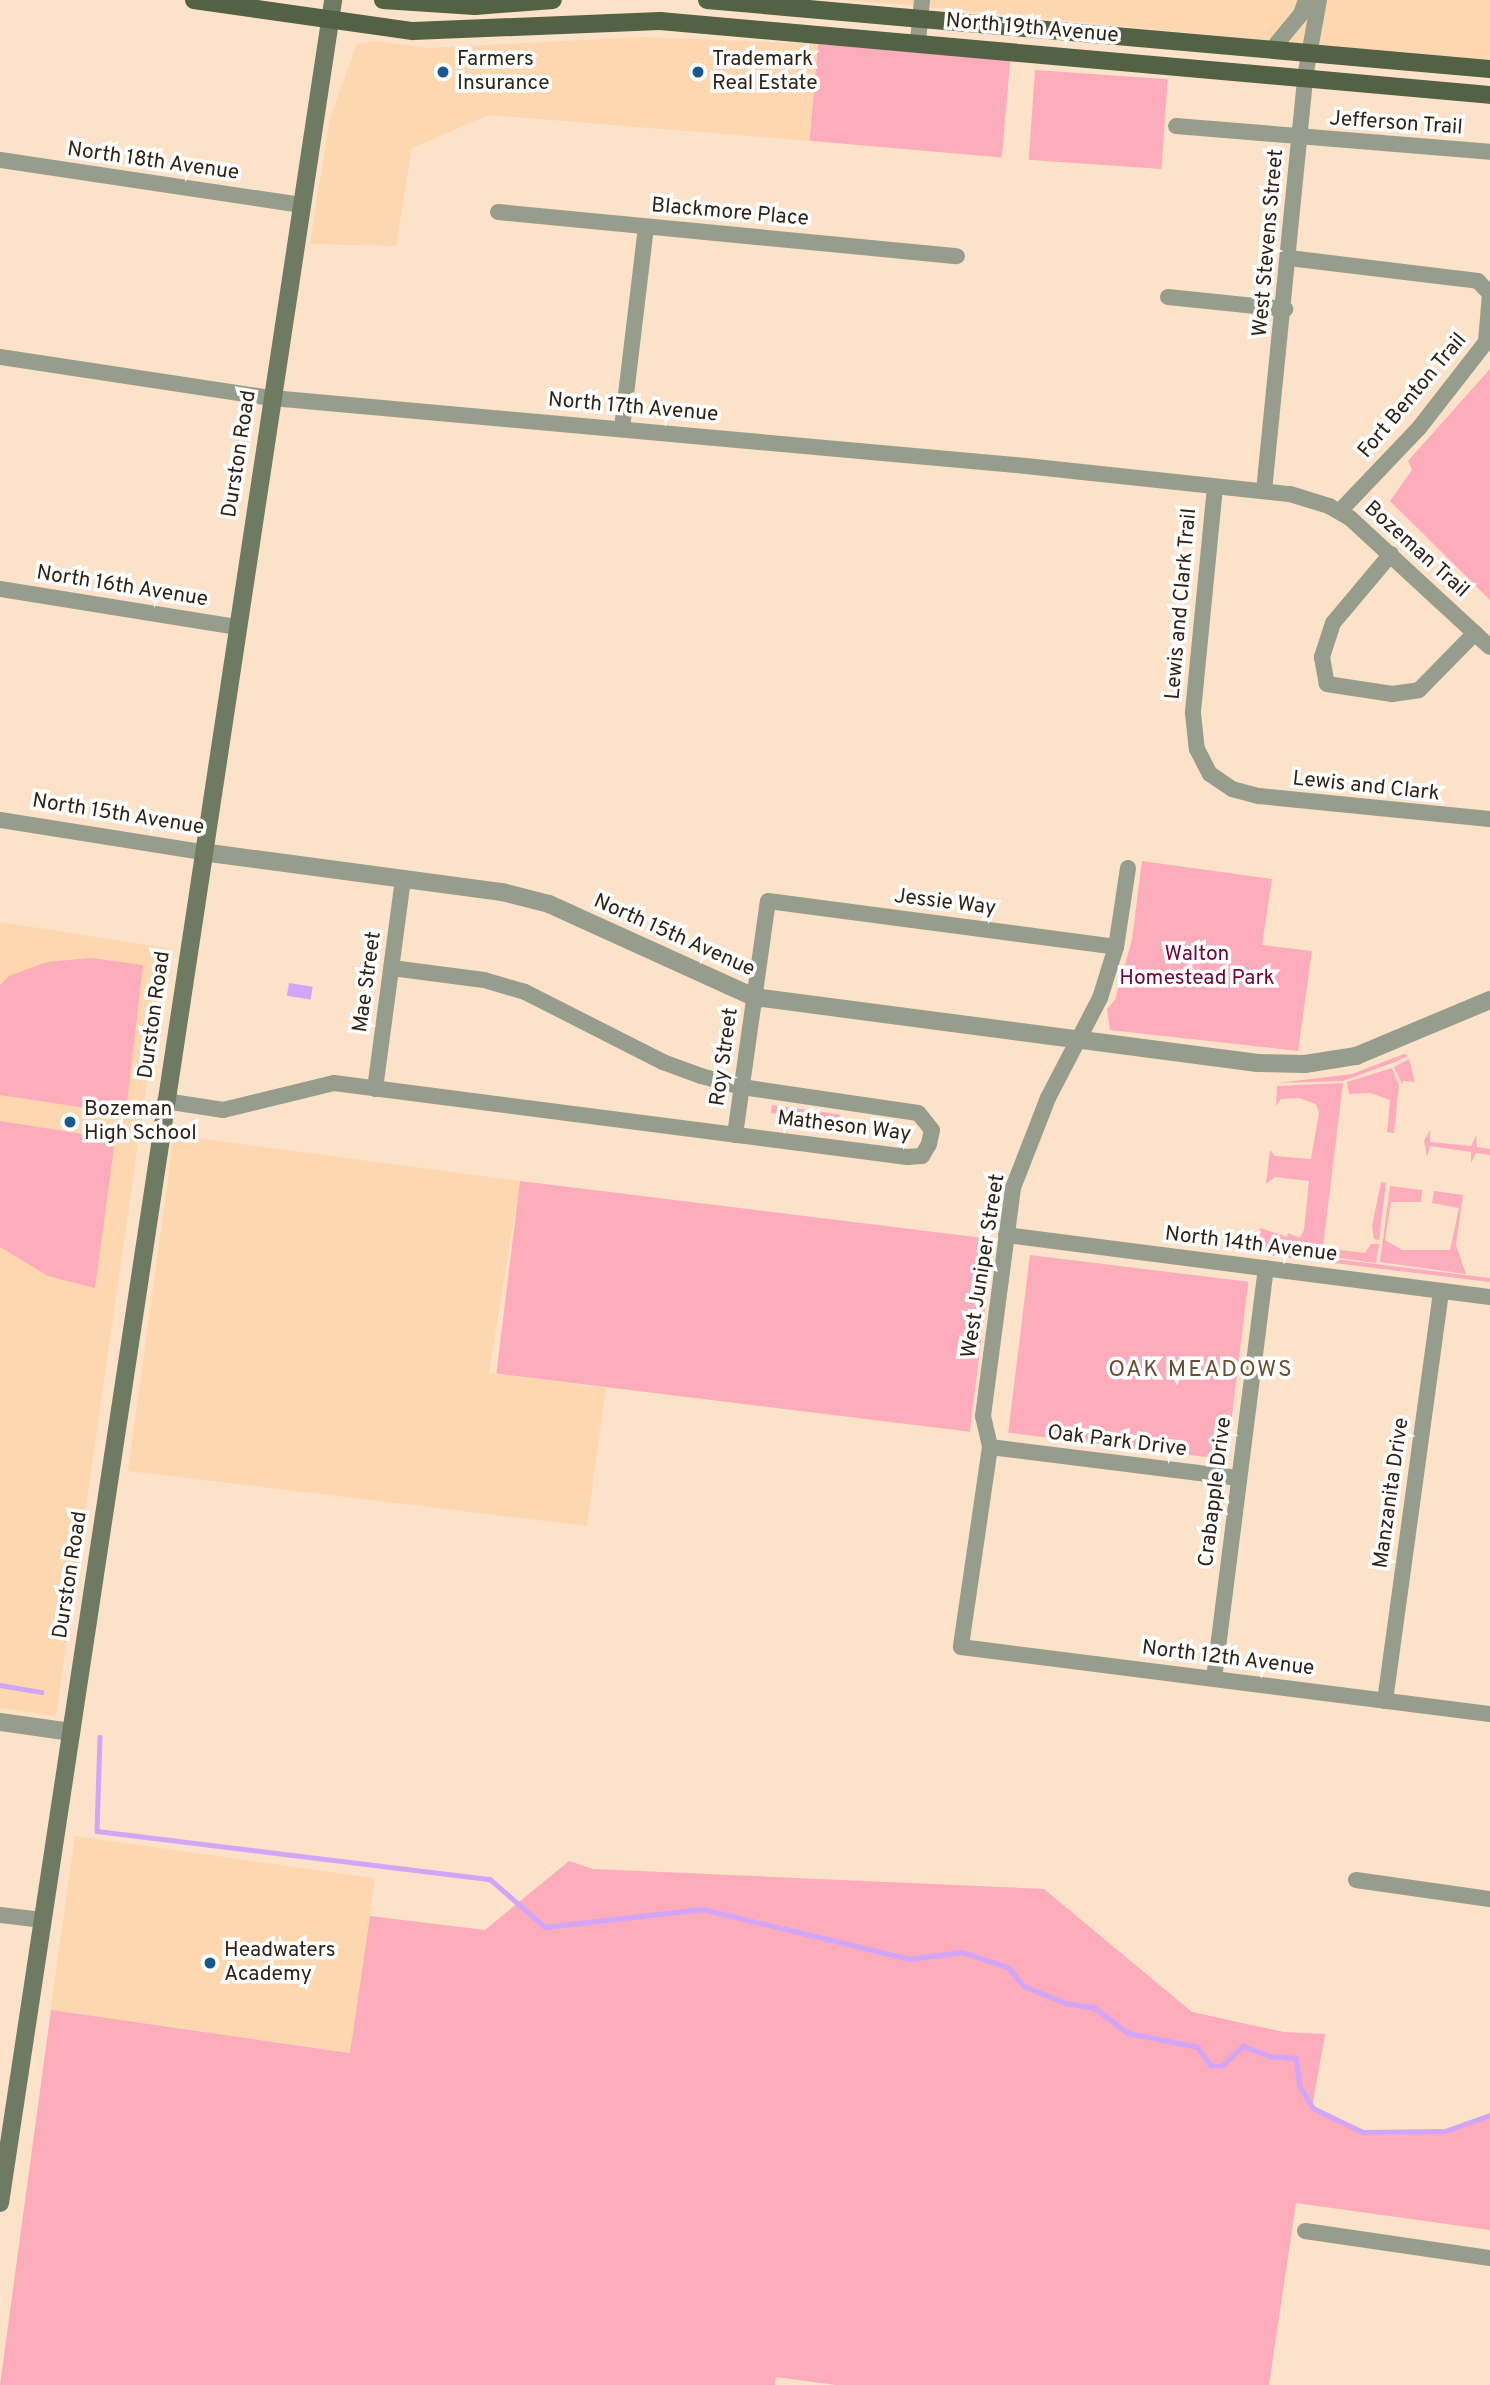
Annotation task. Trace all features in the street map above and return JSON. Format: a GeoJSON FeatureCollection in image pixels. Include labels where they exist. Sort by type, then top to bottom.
{"type":"FeatureCollection","features":[{"type":"Feature","properties":{"kind":"main road","name":"North 19th Avenue"},"geometry":{"type":"LineString","coordinates":[[194,0],[329,23],[413,32],[660,21],[918,41],[1490,95]]}},
{"type":"Feature","properties":{"kind":"main road","name":"Durston Road"},"geometry":{"type":"LineString","coordinates":[[0,2203],[6,2126],[43,1920],[332,0]]}},
{"type":"Feature","properties":{"kind":"main road"},"geometry":{"type":"LineString","coordinates":[[383,0],[475,6],[553,0]]}},
{"type":"Feature","properties":{"kind":"main road","name":"North 19th Avenue"},"geometry":{"type":"LineString","coordinates":[[707,0],[921,8],[1308,52],[1490,69]]}},
{"type":"Feature","properties":{"kind":"street"},"geometry":{"type":"LineString","coordinates":[[1273,48],[1301,14],[1306,0]]}},
{"type":"Feature","properties":{"kind":"street","name":"West Stevens Street"},"geometry":{"type":"LineString","coordinates":[[1264,491],[1285,309],[1305,77],[1319,0]]}},
{"type":"Feature","properties":{"kind":"street"},"geometry":{"type":"LineString","coordinates":[[918,41],[921,8]]}},
{"type":"Feature","properties":{"kind":"street","name":"Jefferson Trail"},"geometry":{"type":"LineString","coordinates":[[1176,126],[1490,152]]}},
{"type":"Feature","properties":{"kind":"street","name":"North 18th Avenue"},"geometry":{"type":"LineString","coordinates":[[0,160],[300,205]]}},
{"type":"Feature","properties":{"kind":"street","name":"Blackmore Place"},"geometry":{"type":"LineString","coordinates":[[498,212],[957,256]]}},
{"type":"Feature","properties":{"kind":"street"},"geometry":{"type":"LineString","coordinates":[[622,428],[646,227]]}},
{"type":"Feature","properties":{"kind":"street","name":"Fort Benton Trail"},"geometry":{"type":"LineString","coordinates":[[1289,258],[1478,281],[1490,294],[1488,342],[1419,428],[1340,511]]}},
{"type":"Feature","properties":{"kind":"street"},"geometry":{"type":"LineString","coordinates":[[1168,297],[1285,309]]}},
{"type":"Feature","properties":{"kind":"street","name":"North 17th Avenue"},"geometry":{"type":"LineString","coordinates":[[0,357],[272,398],[622,428],[1264,491]]}},
{"type":"Feature","properties":{"kind":"street","name":"Lewis and Clark Trail"},"geometry":{"type":"LineString","coordinates":[[1215,486],[1193,713],[1198,749],[1210,774],[1238,790]]}},
{"type":"Feature","properties":{"kind":"street","name":"Bozeman Trail"},"geometry":{"type":"LineString","coordinates":[[1264,491],[1290,494],[1340,511],[1484,637]]}},
{"type":"Feature","properties":{"kind":"street"},"geometry":{"type":"LineString","coordinates":[[1391,554],[1333,623],[1322,657],[1327,684],[1392,694],[1419,690],[1484,637]]}},
{"type":"Feature","properties":{"kind":"street","name":"North 16th Avenue"},"geometry":{"type":"LineString","coordinates":[[0,589],[236,627]]}},
{"type":"Feature","properties":{"kind":"street","name":"Lewis and Clark"},"geometry":{"type":"LineString","coordinates":[[1238,790],[1286,800],[1490,819]]}},
{"type":"Feature","properties":{"kind":"street","name":"North 15th Avenue"},"geometry":{"type":"LineString","coordinates":[[0,820],[202,852],[502,892],[548,904],[754,997],[1258,1063],[1332,1063],[1375,1050],[1490,1000]]}},
{"type":"Feature","properties":{"kind":"street","name":"West Juniper Street"},"geometry":{"type":"LineString","coordinates":[[961,1647],[990,1447],[983,1416],[1013,1188],[1026,1147],[1080,1039],[1116,947],[1128,867]]}},
{"type":"Feature","properties":{"kind":"street","name":"Mae Street"},"geometry":{"type":"LineString","coordinates":[[375,1089],[403,880]]}},
{"type":"Feature","properties":{"kind":"street","name":"Jessie Way"},"geometry":{"type":"LineString","coordinates":[[768,901],[1116,947]]}},
{"type":"Feature","properties":{"kind":"street","name":"Roy Street"},"geometry":{"type":"LineString","coordinates":[[735,1135],[768,901]]}},
{"type":"Feature","properties":{"kind":"street","name":"Matheson Way"},"geometry":{"type":"LineString","coordinates":[[166,1101],[223,1110],[334,1083],[907,1157],[922,1156],[932,1130],[918,1113],[742,1087],[663,1062],[506,985],[392,968]]}},
{"type":"Feature","properties":{"kind":"street","name":"North 14th Avenue"},"geometry":{"type":"LineString","coordinates":[[1006,1235],[1490,1297]]}},
{"type":"Feature","properties":{"kind":"street","name":"Crabapple Drive"},"geometry":{"type":"LineString","coordinates":[[1214,1679],[1266,1268]]}},
{"type":"Feature","properties":{"kind":"street","name":"Manzanita Drive"},"geometry":{"type":"LineString","coordinates":[[1385,1701],[1441,1291]]}},
{"type":"Feature","properties":{"kind":"street","name":"Oak Park Drive"},"geometry":{"type":"LineString","coordinates":[[990,1447],[1239,1478]]}},
{"type":"Feature","properties":{"kind":"street","name":"North 12th Avenue"},"geometry":{"type":"LineString","coordinates":[[961,1647],[1490,1714]]}},
{"type":"Feature","properties":{"kind":"street"},"geometry":{"type":"LineString","coordinates":[[0,1722],[71,1732]]}},
{"type":"Feature","properties":{"kind":"street"},"geometry":{"type":"LineString","coordinates":[[1356,1880],[1490,1899]]}},
{"type":"Feature","properties":{"kind":"street"},"geometry":{"type":"LineString","coordinates":[[0,1915],[43,1920]]}},
{"type":"Feature","properties":{"kind":"street"},"geometry":{"type":"LineString","coordinates":[[1305,2231],[1490,2258]]}},
{"type":"Feature","properties":{"kind":"shaded area"},"geometry":{"type":"Polygon","coordinates":[[[845,0],[1490,0],[1490,62],[895,4],[845,0]]]}},
{"type":"Feature","properties":{"kind":"shaded area"},"geometry":{"type":"Polygon","coordinates":[[[642,37],[818,44],[809,141],[489,115],[412,148],[396,246],[310,244],[330,118],[357,44],[376,41],[429,48],[642,37]]]}},
{"type":"Feature","properties":{"kind":"shaded area"},"geometry":{"type":"Polygon","coordinates":[[[0,922],[166,948],[56,1716],[0,1708],[0,922]]]}},
{"type":"Feature","properties":{"kind":"shaded area"},"geometry":{"type":"Polygon","coordinates":[[[289,983],[313,987],[311,1000],[287,996],[289,983]]]}},
{"type":"Feature","properties":{"kind":"shaded area"},"geometry":{"type":"Polygon","coordinates":[[[174,1135],[520,1181],[489,1373],[606,1388],[587,1526],[128,1471],[174,1135]]]}},
{"type":"Feature","properties":{"kind":"shaded area","name":"Headwaters Academy"},"geometry":{"type":"Polygon","coordinates":[[[75,1836],[375,1878],[351,2052],[51,2010],[75,1836]]]}},
{"type":"Feature","properties":{"kind":"green space"},"geometry":{"type":"Polygon","coordinates":[[[818,44],[1010,61],[1002,157],[810,141],[818,44]]]}},
{"type":"Feature","properties":{"kind":"green space"},"geometry":{"type":"Polygon","coordinates":[[[1035,70],[1168,79],[1161,169],[1029,160],[1035,70]]]}},
{"type":"Feature","properties":{"kind":"green space"},"geometry":{"type":"Polygon","coordinates":[[[1490,369],[1490,600],[1390,501],[1412,470],[1408,461],[1490,369]]]}},
{"type":"Feature","properties":{"kind":"green space","name":"Walton Homestead Park"},"geometry":{"type":"Polygon","coordinates":[[[1142,861],[1272,879],[1262,945],[1312,951],[1298,1051],[1110,1030],[1107,1009],[1115,1000],[1132,940],[1142,861]]]}},
{"type":"Feature","properties":{"kind":"green space"},"geometry":{"type":"Polygon","coordinates":[[[91,958],[143,965],[127,1102],[113,1112],[0,1095],[0,985],[9,976],[47,962],[91,958]]]}},
{"type":"Feature","properties":{"kind":"green space"},"geometry":{"type":"Polygon","coordinates":[[[1404,1054],[1408,1056],[1343,1081],[1278,1083],[1352,1074],[1404,1054]]]}},
{"type":"Feature","properties":{"kind":"green space"},"geometry":{"type":"Polygon","coordinates":[[[1409,1059],[1415,1082],[1403,1081],[1402,1084],[1394,1067],[1409,1059]]]}},
{"type":"Feature","properties":{"kind":"green space"},"geometry":{"type":"Polygon","coordinates":[[[1392,1068],[1399,1085],[1394,1133],[1387,1132],[1390,1100],[1370,1093],[1349,1094],[1347,1082],[1392,1068]]]}},
{"type":"Feature","properties":{"kind":"green space"},"geometry":{"type":"Polygon","coordinates":[[[1343,1083],[1322,1255],[1255,1246],[1260,1228],[1287,1237],[1288,1233],[1300,1238],[1304,1230],[1309,1181],[1275,1177],[1266,1184],[1270,1150],[1275,1156],[1311,1159],[1319,1113],[1316,1104],[1299,1098],[1281,1099],[1276,1106],[1277,1086],[1343,1083]]]}},
{"type":"Feature","properties":{"kind":"green space"},"geometry":{"type":"Polygon","coordinates":[[[772,1105],[840,1115],[839,1123],[771,1113],[772,1105]]]}},
{"type":"Feature","properties":{"kind":"green space"},"geometry":{"type":"Polygon","coordinates":[[[0,1121],[108,1138],[114,1147],[95,1288],[48,1276],[0,1247],[0,1121]]]}},
{"type":"Feature","properties":{"kind":"green space"},"geometry":{"type":"Polygon","coordinates":[[[1430,1130],[1430,1142],[1471,1146],[1476,1135],[1477,1147],[1490,1149],[1490,1155],[1476,1153],[1471,1163],[1471,1152],[1430,1146],[1427,1157],[1424,1141],[1430,1130]]]}},
{"type":"Feature","properties":{"kind":"green space"},"geometry":{"type":"Polygon","coordinates":[[[520,1181],[993,1239],[970,1432],[496,1374],[520,1181]]]}},
{"type":"Feature","properties":{"kind":"green space"},"geometry":{"type":"Polygon","coordinates":[[[1381,1182],[1386,1183],[1379,1240],[1374,1239],[1372,1226],[1381,1182]]]}},
{"type":"Feature","properties":{"kind":"green space"},"geometry":{"type":"Polygon","coordinates":[[[1390,1186],[1422,1190],[1421,1202],[1391,1202],[1385,1240],[1402,1250],[1450,1250],[1459,1208],[1432,1203],[1434,1191],[1463,1195],[1456,1245],[1466,1274],[1380,1262],[1390,1186]]]}},
{"type":"Feature","properties":{"kind":"green space"},"geometry":{"type":"Polygon","coordinates":[[[1371,1244],[1379,1244],[1376,1263],[1325,1256],[1326,1248],[1365,1253],[1371,1244]]]}},
{"type":"Feature","properties":{"kind":"green space"},"geometry":{"type":"Polygon","coordinates":[[[1261,1250],[1490,1278],[1490,1282],[1261,1254],[1261,1250]]]}},
{"type":"Feature","properties":{"kind":"green space","name":"OAK MEADOWS"},"geometry":{"type":"Polygon","coordinates":[[[1030,1255],[1248,1282],[1227,1459],[1008,1433],[1030,1255]]]}},
{"type":"Feature","properties":{"kind":"green space"},"geometry":{"type":"Polygon","coordinates":[[[569,1861],[593,1869],[1044,1889],[1192,2012],[1284,2032],[1325,2034],[1312,2108],[1363,2132],[1387,2135],[1445,2131],[1490,2115],[1490,2230],[1296,2203],[1269,2385],[836,2385],[776,2377],[775,2385],[0,2385],[51,2010],[350,2053],[370,1916],[485,1930],[569,1861]]]}},
{"type":"Feature","properties":{"kind":"waterway"},"geometry":{"type":"LineString","coordinates":[[0,1685],[41,1692]]}},
{"type":"Feature","properties":{"kind":"waterway"},"geometry":{"type":"LineString","coordinates":[[100,1737],[97,1831],[490,1879],[545,1927],[703,1909],[909,1959],[962,1952],[1008,1967],[1024,1986],[1065,2003],[1095,2008],[1128,2033],[1198,2047],[1211,2066],[1222,2066],[1243,2046],[1269,2056],[1296,2058],[1300,2086],[1313,2108],[1363,2132],[1445,2131],[1490,2115]]}},
{"type":"Feature","properties":{"kind":"place","name":"Farmers Insurance"},"geometry":{"type":"Point","coordinates":[443,72]}},
{"type":"Feature","properties":{"kind":"place","name":"Trademark Real Estate"},"geometry":{"type":"Point","coordinates":[698,72]}},
{"type":"Feature","properties":{"kind":"place","name":"Bozeman High School"},"geometry":{"type":"Point","coordinates":[70,1122]}},
{"type":"Feature","properties":{"kind":"place","name":"Headwaters Academy"},"geometry":{"type":"Point","coordinates":[210,1963]}},
{"type":"Feature","properties":{"kind":"district","name":"OAK MEADOWS"},"geometry":{"type":"Point","coordinates":[1201,1371]}}]}
